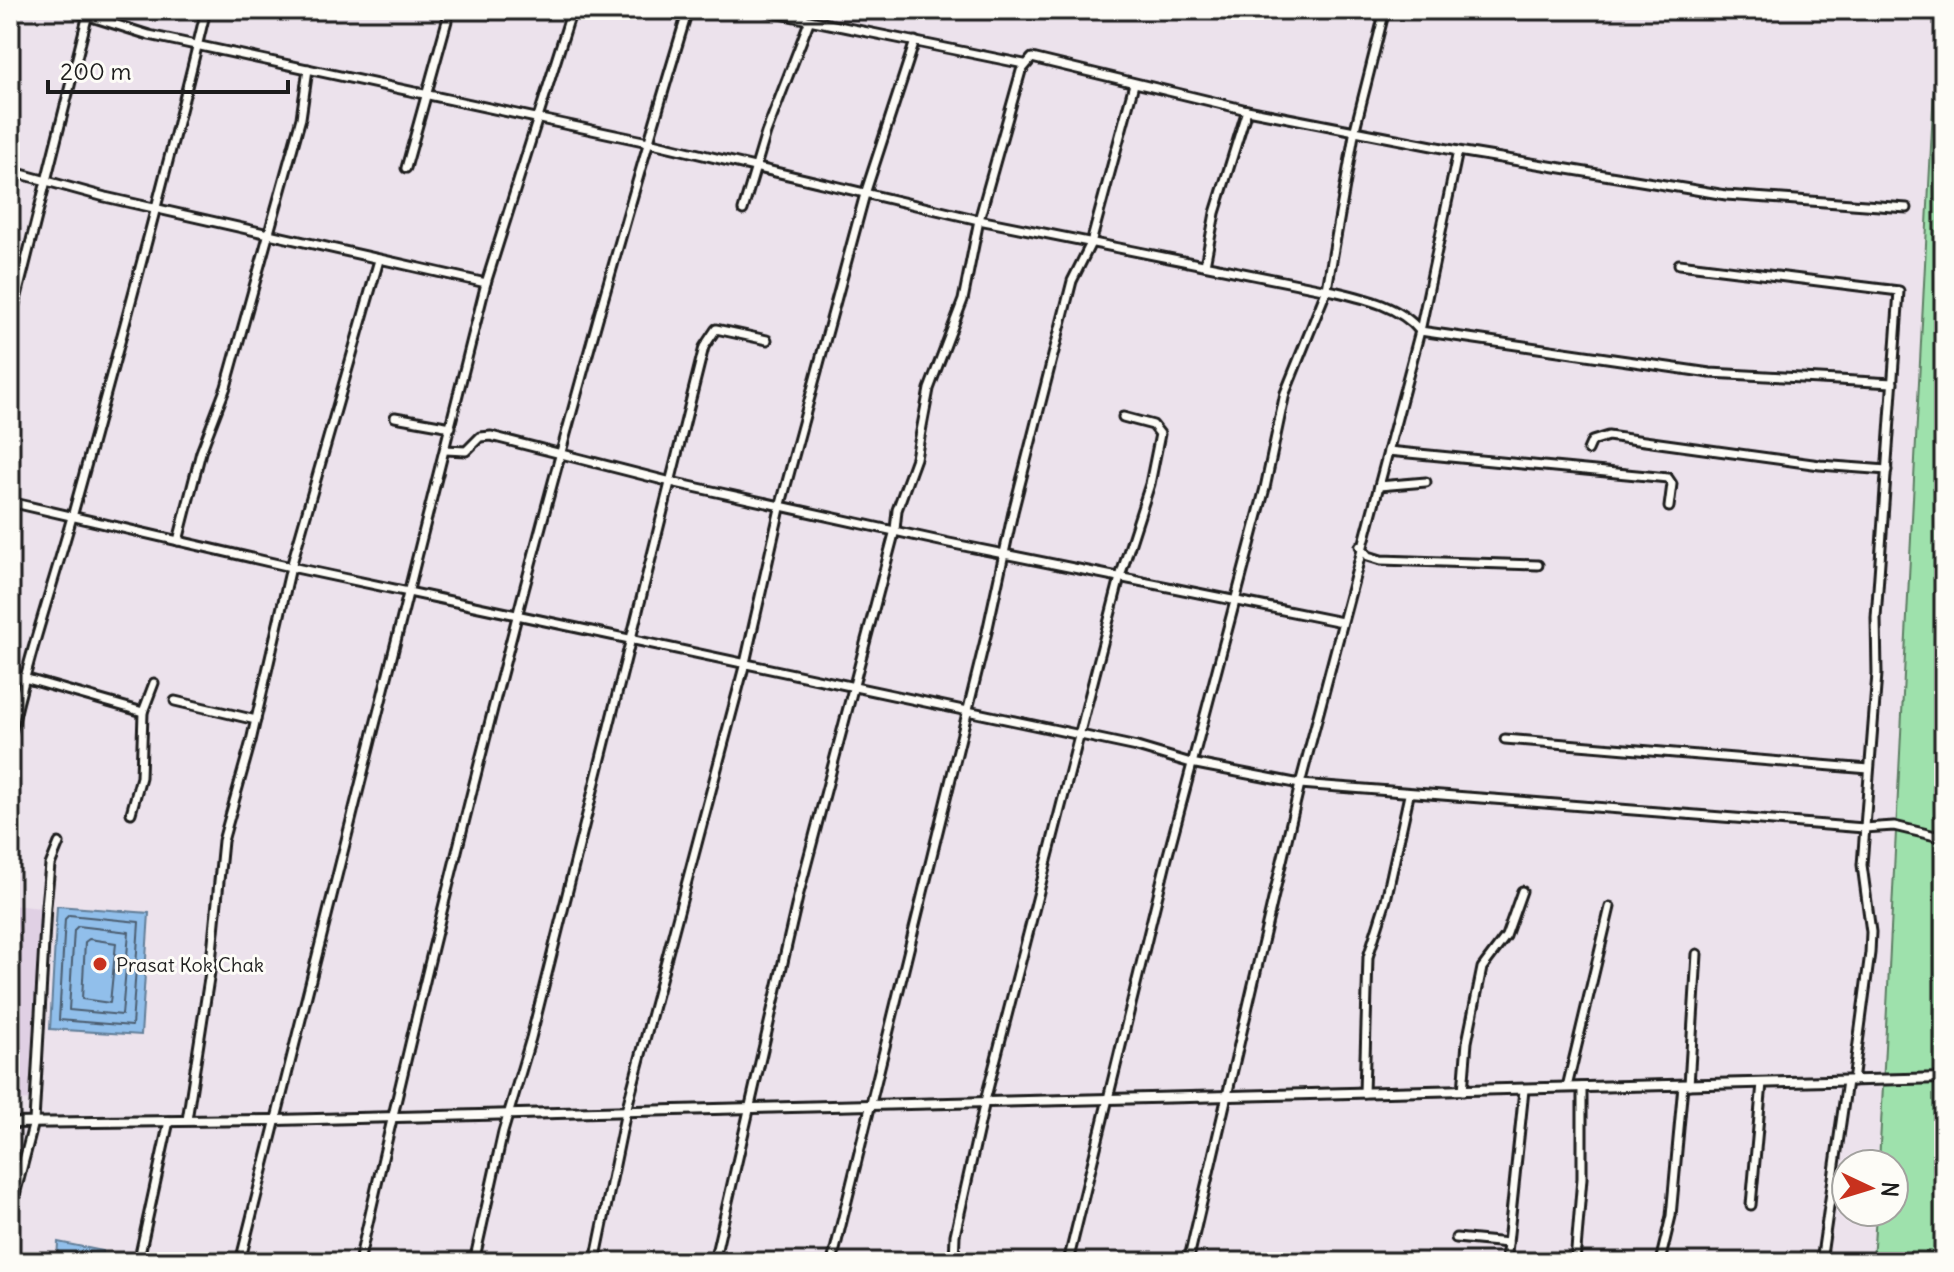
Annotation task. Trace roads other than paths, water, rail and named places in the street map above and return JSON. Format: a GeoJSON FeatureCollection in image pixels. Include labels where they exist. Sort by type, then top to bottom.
{"type":"FeatureCollection","features":[{"type":"Feature","properties":{"kind":"street"},"geometry":{"type":"LineString","coordinates":[[69,10],[89,13],[114,26],[648,142],[979,220],[1327,289],[1371,300],[1408,319],[1420,331],[1584,352],[1710,373],[1893,383]]}},
{"type":"Feature","properties":{"kind":"street"},"geometry":{"type":"LineString","coordinates":[[10,739],[23,678],[72,517],[157,208],[206,10]]}},
{"type":"Feature","properties":{"kind":"street"},"geometry":{"type":"LineString","coordinates":[[406,168],[450,10]]}},
{"type":"Feature","properties":{"kind":"street"},"geometry":{"type":"LineString","coordinates":[[240,1262],[486,283],[572,10]]}},
{"type":"Feature","properties":{"kind":"street"},"geometry":{"type":"LineString","coordinates":[[359,1262],[392,1117],[560,454],[688,10]]}},
{"type":"Feature","properties":{"kind":"street"},"geometry":{"type":"LineString","coordinates":[[760,10],[1024,64]]}},
{"type":"Feature","properties":{"kind":"street"},"geometry":{"type":"LineString","coordinates":[[1068,1262],[1091,1158],[1109,1099],[1285,393],[1296,359],[1327,289],[1355,129],[1385,10]]}},
{"type":"Feature","properties":{"kind":"street"},"geometry":{"type":"LineString","coordinates":[[10,324],[89,13]]}},
{"type":"Feature","properties":{"kind":"street"},"geometry":{"type":"LineString","coordinates":[[743,210],[754,167],[809,22]]}},
{"type":"Feature","properties":{"kind":"street"},"geometry":{"type":"LineString","coordinates":[[595,1262],[626,1111],[745,663],[781,504],[865,194],[915,41]]}},
{"type":"Feature","properties":{"kind":"street"},"geometry":{"type":"LineString","coordinates":[[714,1262],[799,893],[856,688],[895,530],[897,510],[916,458],[929,389],[965,291],[979,220],[1024,64],[1032,58],[1247,110],[1458,151],[1726,195],[1907,208]]}},
{"type":"Feature","properties":{"kind":"street"},"geometry":{"type":"LineString","coordinates":[[178,541],[201,452],[226,387],[301,118],[308,69]]}},
{"type":"Feature","properties":{"kind":"street"},"geometry":{"type":"LineString","coordinates":[[832,1262],[1072,281],[1091,243],[1134,84]]}},
{"type":"Feature","properties":{"kind":"street"},"geometry":{"type":"LineString","coordinates":[[1205,265],[1212,243],[1215,213],[1247,110]]}},
{"type":"Feature","properties":{"kind":"street"},"geometry":{"type":"LineString","coordinates":[[1188,1262],[1300,784],[1360,546],[1420,331],[1458,151]]}},
{"type":"Feature","properties":{"kind":"street"},"geometry":{"type":"LineString","coordinates":[[10,171],[486,283]]}},
{"type":"Feature","properties":{"kind":"street"},"geometry":{"type":"LineString","coordinates":[[187,1120],[210,972],[223,841],[256,720],[291,567],[379,260]]}},
{"type":"Feature","properties":{"kind":"street"},"geometry":{"type":"LineString","coordinates":[[1679,264],[1899,291],[1862,865],[1871,932],[1821,1262]]}},
{"type":"Feature","properties":{"kind":"street"},"geometry":{"type":"LineString","coordinates":[[474,1262],[509,1112],[707,337],[716,329],[767,340]]}},
{"type":"Feature","properties":{"kind":"street"},"geometry":{"type":"LineString","coordinates":[[395,417],[451,427]]}},
{"type":"Feature","properties":{"kind":"street"},"geometry":{"type":"LineString","coordinates":[[954,1262],[955,1235],[985,1101],[1120,577],[1150,484],[1160,434],[1153,425],[1123,417]]}},
{"type":"Feature","properties":{"kind":"street"},"geometry":{"type":"LineString","coordinates":[[445,450],[466,451],[480,437],[491,436],[671,482],[1342,622]]}},
{"type":"Feature","properties":{"kind":"street"},"geometry":{"type":"LineString","coordinates":[[1588,450],[1592,441],[1608,436],[1820,465],[1887,470]]}},
{"type":"Feature","properties":{"kind":"street"},"geometry":{"type":"LineString","coordinates":[[1388,451],[1668,478],[1672,484],[1669,507]]}},
{"type":"Feature","properties":{"kind":"street"},"geometry":{"type":"LineString","coordinates":[[1379,486],[1426,482]]}},
{"type":"Feature","properties":{"kind":"street"},"geometry":{"type":"LineString","coordinates":[[10,502],[291,567],[1300,784],[1409,795],[1864,828],[1894,826],[1944,838]]}},
{"type":"Feature","properties":{"kind":"street"},"geometry":{"type":"LineString","coordinates":[[1360,546],[1368,556],[1381,560],[1538,565]]}},
{"type":"Feature","properties":{"kind":"street"},"geometry":{"type":"LineString","coordinates":[[10,674],[143,712]]}},
{"type":"Feature","properties":{"kind":"street"},"geometry":{"type":"LineString","coordinates":[[131,813],[141,777],[143,712],[154,683]]}},
{"type":"Feature","properties":{"kind":"street"},"geometry":{"type":"LineString","coordinates":[[175,701],[256,720]]}},
{"type":"Feature","properties":{"kind":"street"},"geometry":{"type":"LineString","coordinates":[[1505,739],[1869,769]]}},
{"type":"Feature","properties":{"kind":"street"},"geometry":{"type":"LineString","coordinates":[[1364,1093],[1368,957],[1386,900],[1409,795]]}},
{"type":"Feature","properties":{"kind":"street"},"geometry":{"type":"LineString","coordinates":[[10,1214],[34,1116],[46,906],[50,865],[59,843]]}},
{"type":"Feature","properties":{"kind":"street"},"geometry":{"type":"LineString","coordinates":[[1463,1091],[1467,1042],[1482,968],[1506,936],[1522,891]]}},
{"type":"Feature","properties":{"kind":"street"},"geometry":{"type":"LineString","coordinates":[[1567,1087],[1610,907]]}},
{"type":"Feature","properties":{"kind":"street"},"geometry":{"type":"LineString","coordinates":[[1660,1262],[1671,1216],[1697,954]]}},
{"type":"Feature","properties":{"kind":"street"},"geometry":{"type":"LineString","coordinates":[[10,1123],[34,1116],[169,1121],[276,1120],[1944,1078]]}},
{"type":"Feature","properties":{"kind":"street"},"geometry":{"type":"LineString","coordinates":[[1751,1205],[1762,1083]]}},
{"type":"Feature","properties":{"kind":"street"},"geometry":{"type":"LineString","coordinates":[[1575,1262],[1582,1178],[1582,1087]]}},
{"type":"Feature","properties":{"kind":"street"},"geometry":{"type":"LineString","coordinates":[[1506,1262],[1524,1090]]}},
{"type":"Feature","properties":{"kind":"street"},"geometry":{"type":"LineString","coordinates":[[140,1254],[169,1121]]}},
{"type":"Feature","properties":{"kind":"street"},"geometry":{"type":"LineString","coordinates":[[1456,1238],[1508,1243]]}},
{"type":"Feature","properties":{"kind":"water"},"geometry":{"type":"Polygon","coordinates":[[[57,906],[149,913],[141,1035],[50,1029],[57,906]]]}},
{"type":"Feature","properties":{"kind":"water"},"geometry":{"type":"Polygon","coordinates":[[[58,1242],[103,1251],[103,1262],[57,1262],[58,1242]]]}},
{"type":"Feature","properties":{"kind":"place","name":"Prasat Kok Chak"},"geometry":{"type":"Point","coordinates":[100,964]}}]}
